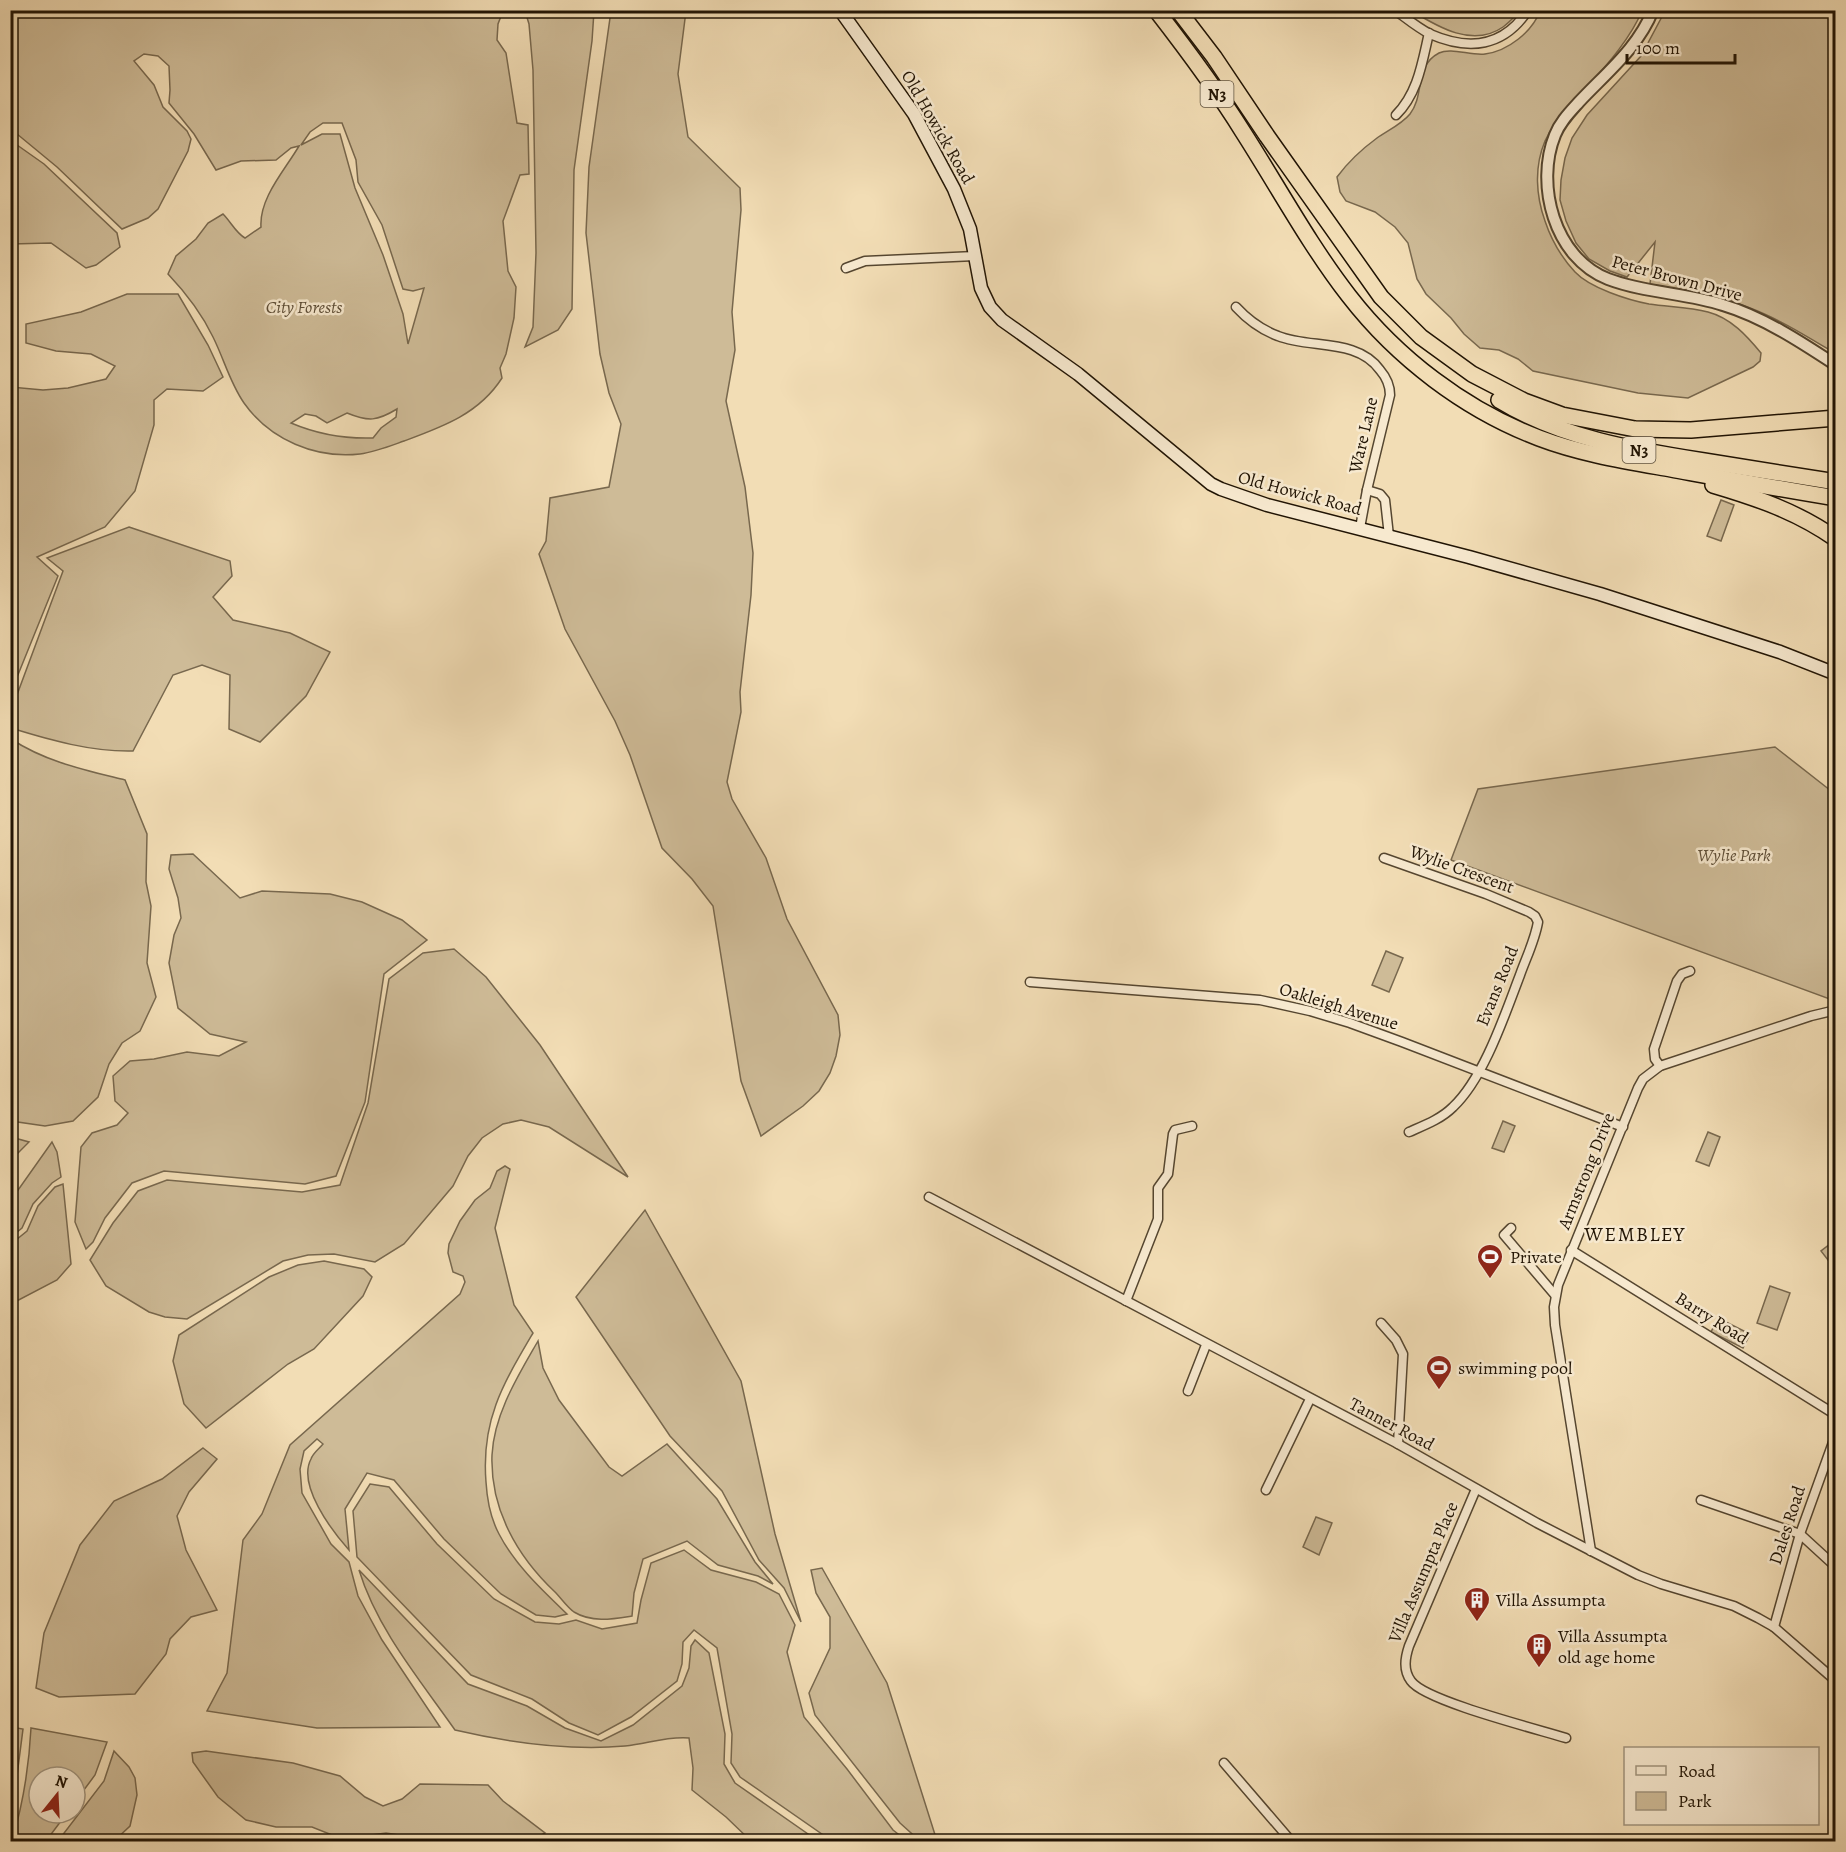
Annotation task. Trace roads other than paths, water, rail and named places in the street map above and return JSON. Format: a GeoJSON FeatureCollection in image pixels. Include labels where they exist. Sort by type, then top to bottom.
{"type":"FeatureCollection","features":[{"type":"Feature","properties":{"kind":"highway","name":"N3"},"geometry":{"type":"LineString","coordinates":[[1156,10],[1199,67],[1348,295],[1374,325],[1432,377],[1464,400],[1499,420],[1563,446],[1616,459],[1836,498]]}},
{"type":"Feature","properties":{"kind":"highway","name":"N3"},"geometry":{"type":"LineString","coordinates":[[1178,10],[1214,57],[1289,170],[1381,297],[1454,367],[1503,402],[1534,419],[1567,432],[1643,450],[1836,482]]}},
{"type":"Feature","properties":{"kind":"highway"},"geometry":{"type":"LineString","coordinates":[[1454,367],[1524,401],[1562,415],[1613,426],[1691,430],[1836,418]]}},
{"type":"Feature","properties":{"kind":"highway"},"geometry":{"type":"LineString","coordinates":[[1616,459],[1772,504],[1816,525],[1836,539]]}},
{"type":"Feature","properties":{"kind":"main road","name":"Old Howick Road"},"geometry":{"type":"LineString","coordinates":[[840,10],[914,114],[938,157],[965,213],[981,288],[985,299],[995,313],[1078,374],[1211,484],[1267,505],[1469,557],[1690,622],[1790,655],[1836,674]]}},
{"type":"Feature","properties":{"kind":"street"},"geometry":{"type":"LineString","coordinates":[[1395,10],[1429,33],[1454,42],[1481,44],[1514,28],[1528,10]]}},
{"type":"Feature","properties":{"kind":"street","name":"Peter Brown Drive"},"geometry":{"type":"LineString","coordinates":[[1653,10],[1642,33],[1630,50],[1567,115],[1556,133],[1549,152],[1547,169],[1548,199],[1552,217],[1575,253],[1590,269],[1605,278],[1723,304],[1761,320],[1836,365]]}},
{"type":"Feature","properties":{"kind":"street"},"geometry":{"type":"LineString","coordinates":[[1396,115],[1404,107],[1417,85],[1429,33]]}},
{"type":"Feature","properties":{"kind":"street"},"geometry":{"type":"LineString","coordinates":[[846,268],[865,261],[975,256]]}},
{"type":"Feature","properties":{"kind":"street","name":"Ware Lane"},"geometry":{"type":"LineString","coordinates":[[1236,307],[1255,324],[1279,337],[1364,354],[1378,367],[1390,387],[1360,528]]}},
{"type":"Feature","properties":{"kind":"street"},"geometry":{"type":"LineString","coordinates":[[1367,490],[1380,494],[1384,500],[1389,536]]}},
{"type":"Feature","properties":{"kind":"street","name":"Wylie Crescent"},"geometry":{"type":"LineString","coordinates":[[1384,858],[1486,894],[1529,912]]}},
{"type":"Feature","properties":{"kind":"street","name":"Evans Road"},"geometry":{"type":"LineString","coordinates":[[1409,1132],[1446,1113],[1465,1093],[1478,1072],[1511,998],[1536,929],[1537,920],[1529,912]]}},
{"type":"Feature","properties":{"kind":"street"},"geometry":{"type":"LineString","coordinates":[[1660,1066],[1653,1053],[1657,1038],[1677,981],[1682,974],[1690,971]]}},
{"type":"Feature","properties":{"kind":"street","name":"Oakleigh Avenue"},"geometry":{"type":"LineString","coordinates":[[1030,982],[1278,1003],[1350,1023],[1623,1127]]}},
{"type":"Feature","properties":{"kind":"street","name":"Armstrong Drive"},"geometry":{"type":"LineString","coordinates":[[1591,1551],[1555,1325],[1555,1295],[1571,1250],[1643,1079],[1660,1066],[1800,1019],[1836,1010]]}},
{"type":"Feature","properties":{"kind":"street"},"geometry":{"type":"LineString","coordinates":[[1126,1301],[1158,1219],[1158,1188],[1168,1174],[1173,1134],[1175,1130],[1192,1126]]}},
{"type":"Feature","properties":{"kind":"street","name":"Tanner Road"},"geometry":{"type":"LineString","coordinates":[[928,1197],[1398,1444],[1648,1580],[1734,1606],[1774,1627],[1836,1681]]}},
{"type":"Feature","properties":{"kind":"street"},"geometry":{"type":"LineString","coordinates":[[1511,1228],[1504,1235],[1555,1295]]}},
{"type":"Feature","properties":{"kind":"street","name":"Barry Road"},"geometry":{"type":"LineString","coordinates":[[1571,1250],[1836,1415]]}},
{"type":"Feature","properties":{"kind":"street"},"geometry":{"type":"LineString","coordinates":[[1380,1323],[1396,1340],[1403,1354],[1398,1444]]}},
{"type":"Feature","properties":{"kind":"street"},"geometry":{"type":"LineString","coordinates":[[1188,1391],[1206,1345]]}},
{"type":"Feature","properties":{"kind":"street"},"geometry":{"type":"LineString","coordinates":[[1266,1490],[1310,1399]]}},
{"type":"Feature","properties":{"kind":"street","name":"Dales Road"},"geometry":{"type":"LineString","coordinates":[[1774,1627],[1800,1534],[1836,1434]]}},
{"type":"Feature","properties":{"kind":"street","name":"Villa Assumpta Place"},"geometry":{"type":"LineString","coordinates":[[1476,1488],[1409,1646],[1405,1658],[1407,1672],[1411,1681],[1418,1688],[1444,1701],[1566,1738]]}},
{"type":"Feature","properties":{"kind":"street"},"geometry":{"type":"LineString","coordinates":[[1701,1500],[1800,1534],[1836,1567]]}},
{"type":"Feature","properties":{"kind":"street"},"geometry":{"type":"LineString","coordinates":[[1224,1763],[1292,1842]]}},
{"type":"Feature","properties":{"kind":"place","name":"Private"},"geometry":{"type":"Point","coordinates":[1490,1280]}},
{"type":"Feature","properties":{"kind":"place","name":"swimming pool"},"geometry":{"type":"Point","coordinates":[1439,1391]}},
{"type":"Feature","properties":{"kind":"place","name":"Villa Assumpta"},"geometry":{"type":"Point","coordinates":[1477,1623]}},
{"type":"Feature","properties":{"kind":"place","name":"Villa Assumpta old age home"},"geometry":{"type":"Point","coordinates":[1539,1669]}},
{"type":"Feature","properties":{"kind":"district","name":"WEMBLEY"},"geometry":{"type":"Point","coordinates":[1635,1234]}},
{"type":"Feature","properties":{"kind":"park label","name":"City Forests"},"geometry":{"type":"Point","coordinates":[304,307]}},
{"type":"Feature","properties":{"kind":"park label","name":"Wylie Park"},"geometry":{"type":"Point","coordinates":[1734,855]}}]}
